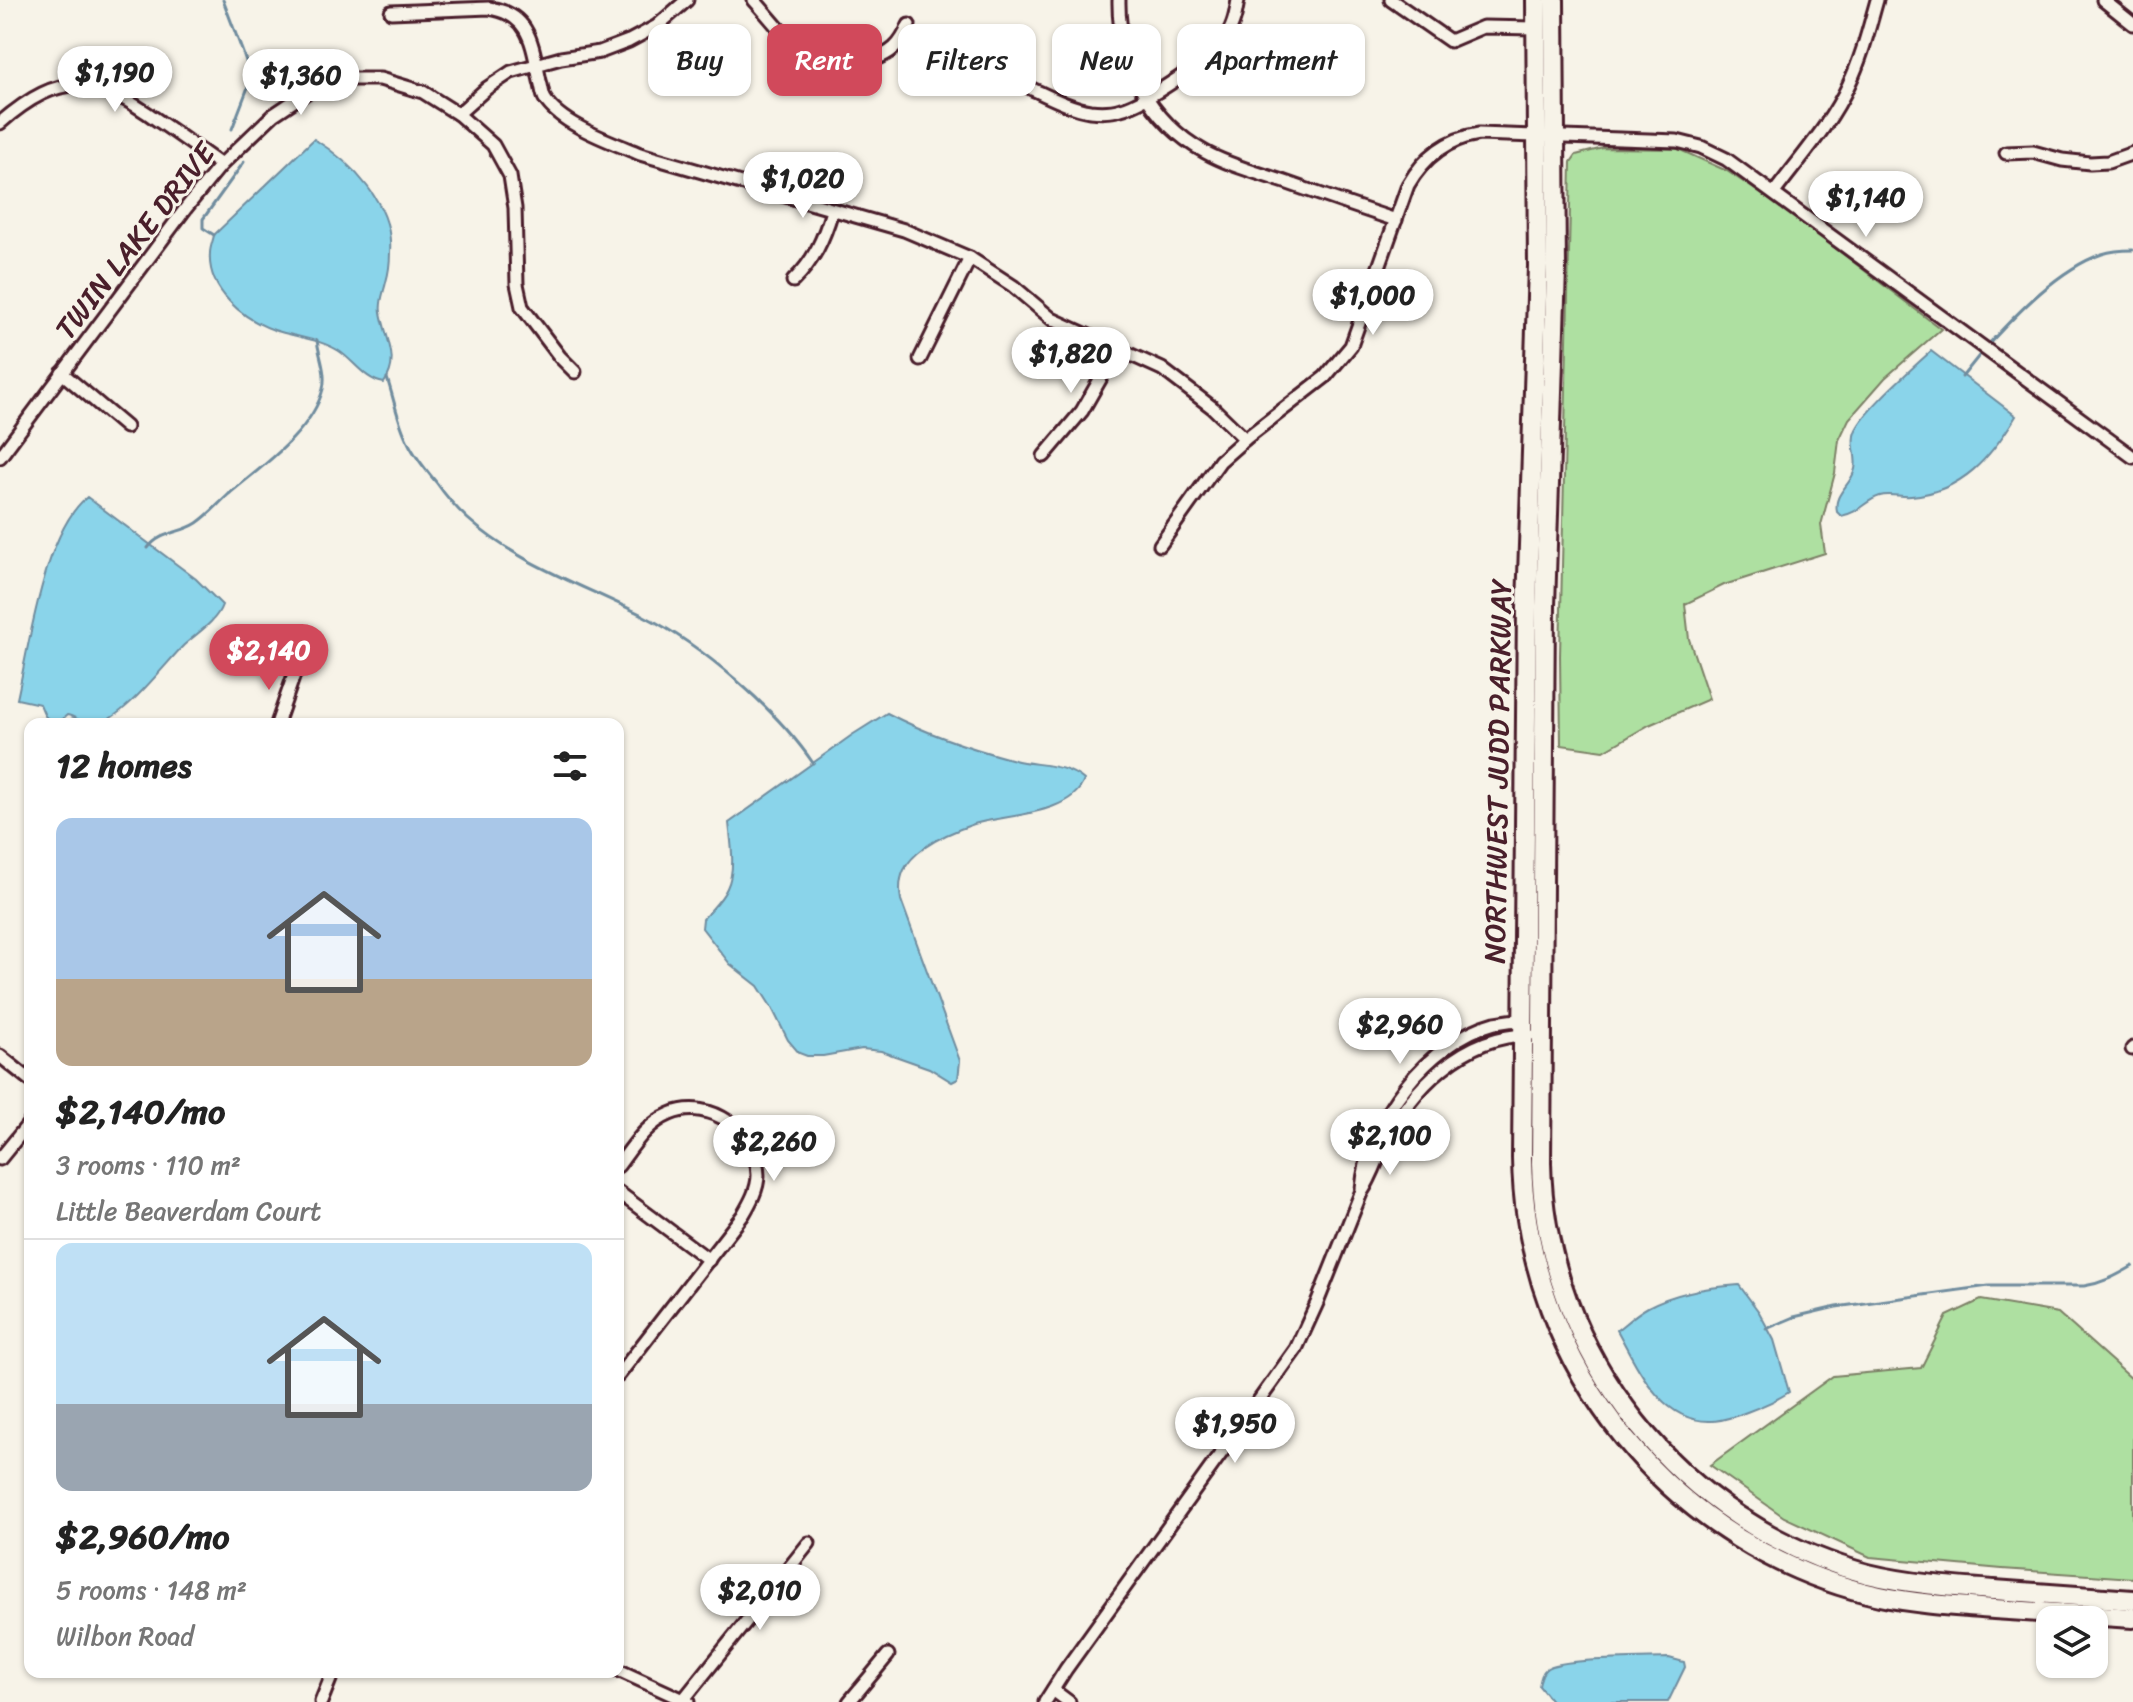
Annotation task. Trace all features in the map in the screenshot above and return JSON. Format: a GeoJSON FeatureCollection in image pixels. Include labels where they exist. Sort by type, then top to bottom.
{"type":"FeatureCollection","features":[{"type":"Feature","properties":{"kind":"highway","name":"NORTHWEST JUDD PARKWAY"},"geometry":{"type":"LineString","coordinates":[[1536,0],[1535,28],[1546,136]]}},
{"type":"Feature","properties":{"kind":"highway","name":"NORTHWEST JUDD PARKWAY"},"geometry":{"type":"LineString","coordinates":[[1554,0],[1538,266],[1527,607],[1532,1027],[1541,1178],[1548,1232],[1562,1287],[1578,1329],[1606,1381],[1635,1422],[1679,1471],[1751,1525],[1803,1551],[1854,1570],[1915,1583],[2133,1600]]}},
{"type":"Feature","properties":{"kind":"highway","name":"NORTHWEST JUDD PARKWAY"},"geometry":{"type":"LineString","coordinates":[[1532,1027],[1522,1167],[1535,1263],[1565,1344],[1597,1401],[1622,1435],[1667,1485],[1700,1513],[1758,1550],[1812,1575],[1857,1590],[1921,1603],[2133,1618]]}},
{"type":"Feature","properties":{"kind":"street"},"geometry":{"type":"LineString","coordinates":[[458,114],[480,93],[511,72],[561,58],[600,52],[629,41],[657,26],[687,0]]}},
{"type":"Feature","properties":{"kind":"street"},"geometry":{"type":"LineString","coordinates":[[754,0],[803,53],[826,65],[853,67],[884,56],[898,45]]}},
{"type":"Feature","properties":{"kind":"street"},"geometry":{"type":"LineString","coordinates":[[1119,0],[1125,49],[1146,99],[1172,128],[1192,144],[1218,159],[1396,220]]}},
{"type":"Feature","properties":{"kind":"street"},"geometry":{"type":"LineString","coordinates":[[1036,91],[1090,111],[1122,109],[1146,99],[1219,47],[1233,22],[1238,0]]}},
{"type":"Feature","properties":{"kind":"street"},"geometry":{"type":"LineString","coordinates":[[1391,0],[1450,41],[1483,27],[1535,28]]}},
{"type":"Feature","properties":{"kind":"street"},"geometry":{"type":"LineString","coordinates":[[1774,193],[1834,112],[1848,86],[1877,0]]}},
{"type":"Feature","properties":{"kind":"street"},"geometry":{"type":"LineString","coordinates":[[2103,0],[2133,24]]}},
{"type":"Feature","properties":{"kind":"street"},"geometry":{"type":"LineString","coordinates":[[391,12],[489,8],[515,16],[531,41],[544,97],[562,117],[640,154],[904,230],[970,258],[1013,286],[1052,319],[1162,369],[1213,408],[1245,439]]}},
{"type":"Feature","properties":{"kind":"street","name":"TWIN LAKE DRIVE"},"geometry":{"type":"LineString","coordinates":[[0,457],[221,165],[273,115],[312,89],[344,79],[380,79],[423,92],[458,114],[493,145],[510,176],[515,208],[517,284],[522,307],[575,372]]}},
{"type":"Feature","properties":{"kind":"street"},"geometry":{"type":"LineString","coordinates":[[0,123],[22,104],[59,87],[82,85],[105,88],[136,105],[221,165]]}},
{"type":"Feature","properties":{"kind":"street"},"geometry":{"type":"LineString","coordinates":[[1160,545],[1220,461],[1325,377],[1351,346],[1408,185],[1416,171],[1439,149],[1479,134],[1677,141],[1701,147],[1726,159],[1774,193],[2128,454],[2133,439]]}},
{"type":"Feature","properties":{"kind":"street"},"geometry":{"type":"LineString","coordinates":[[2006,153],[2033,152],[2090,163],[2108,162],[2133,153]]}},
{"type":"Feature","properties":{"kind":"street"},"geometry":{"type":"LineString","coordinates":[[793,281],[823,240],[832,211]]}},
{"type":"Feature","properties":{"kind":"street"},"geometry":{"type":"LineString","coordinates":[[920,359],[970,258]]}},
{"type":"Feature","properties":{"kind":"street"},"geometry":{"type":"LineString","coordinates":[[1044,456],[1082,411],[1118,348]]}},
{"type":"Feature","properties":{"kind":"street"},"geometry":{"type":"LineString","coordinates":[[62,373],[126,427]]}},
{"type":"Feature","properties":{"kind":"street"},"geometry":{"type":"LineString","coordinates":[[279,718],[295,672]]}},
{"type":"Feature","properties":{"kind":"street"},"geometry":{"type":"LineString","coordinates":[[1045,1702],[1296,1349],[1361,1193],[1363,1176],[1379,1128],[1398,1096],[1441,1052],[1469,1035],[1494,1024],[1532,1027]]}},
{"type":"Feature","properties":{"kind":"street"},"geometry":{"type":"LineString","coordinates":[[0,1056],[24,1075]]}},
{"type":"Feature","properties":{"kind":"street"},"geometry":{"type":"LineString","coordinates":[[624,1158],[649,1126],[672,1113],[700,1110],[719,1115],[738,1129],[753,1151],[758,1176],[753,1197],[743,1215],[624,1368]]}},
{"type":"Feature","properties":{"kind":"street"},"geometry":{"type":"LineString","coordinates":[[0,1159],[24,1129]]}},
{"type":"Feature","properties":{"kind":"street"},"geometry":{"type":"LineString","coordinates":[[624,1196],[709,1260]]}},
{"type":"Feature","properties":{"kind":"street"},"geometry":{"type":"LineString","coordinates":[[624,1673],[686,1700],[809,1543]]}},
{"type":"Feature","properties":{"kind":"street"},"geometry":{"type":"LineString","coordinates":[[849,1702],[888,1655]]}},
{"type":"Feature","properties":{"kind":"street"},"geometry":{"type":"LineString","coordinates":[[321,1702],[331,1678]]}},
{"type":"Feature","properties":{"kind":"street"},"geometry":{"type":"LineString","coordinates":[[1053,1690],[1069,1702]]}},
{"type":"Feature","properties":{"kind":"green space"},"geometry":{"type":"Polygon","coordinates":[[[1603,148],[1678,149],[1727,171],[1788,212],[1941,329],[1885,378],[1849,419],[1839,440],[1835,473],[1821,525],[1825,553],[1724,585],[1685,604],[1689,639],[1709,699],[1649,725],[1604,751],[1561,745],[1560,656],[1571,162],[1576,155],[1603,148]]]}},
{"type":"Feature","properties":{"kind":"green space"},"geometry":{"type":"Polygon","coordinates":[[[1981,1300],[2058,1313],[2133,1380],[2133,1578],[1870,1557],[1784,1517],[1710,1465],[1833,1376],[1921,1368],[1947,1316],[1981,1300]]]}},
{"type":"Feature","properties":{"kind":"water"},"geometry":{"type":"Polygon","coordinates":[[[314,139],[355,172],[367,186],[385,218],[390,260],[381,308],[392,357],[384,383],[371,378],[332,347],[274,330],[250,319],[229,301],[214,279],[210,251],[214,235],[314,139]]]}},
{"type":"Feature","properties":{"kind":"water"},"geometry":{"type":"Polygon","coordinates":[[[1931,351],[2016,416],[1985,458],[1960,480],[1929,493],[1880,496],[1841,516],[1836,505],[1855,469],[1855,432],[1867,413],[1931,351]]]}},
{"type":"Feature","properties":{"kind":"water"},"geometry":{"type":"Polygon","coordinates":[[[87,497],[196,579],[222,605],[211,622],[184,645],[130,703],[110,718],[74,718],[67,715],[64,718],[47,718],[40,704],[17,699],[40,591],[49,562],[72,514],[87,497]]]}},
{"type":"Feature","properties":{"kind":"water"},"geometry":{"type":"Polygon","coordinates":[[[887,713],[917,728],[965,745],[1014,760],[1060,768],[1084,780],[1077,792],[1052,807],[974,824],[942,837],[917,853],[904,870],[900,884],[901,900],[960,1061],[958,1079],[952,1082],[929,1068],[881,1051],[862,1049],[823,1056],[799,1053],[788,1040],[758,986],[730,964],[702,928],[703,919],[730,881],[732,856],[729,823],[887,713]]]}},
{"type":"Feature","properties":{"kind":"water"},"geometry":{"type":"Polygon","coordinates":[[[1739,1285],[1774,1340],[1789,1392],[1739,1415],[1712,1421],[1692,1419],[1677,1412],[1652,1389],[1617,1330],[1644,1309],[1659,1302],[1704,1289],[1739,1285]]]}},
{"type":"Feature","properties":{"kind":"water"},"geometry":{"type":"Polygon","coordinates":[[[1669,1658],[1684,1662],[1685,1667],[1668,1702],[1552,1702],[1539,1686],[1544,1671],[1554,1665],[1669,1658]]]}},
{"type":"Feature","properties":{"kind":"waterway"},"geometry":{"type":"LineString","coordinates":[[223,0],[246,61],[250,82],[232,129]]}},
{"type":"Feature","properties":{"kind":"waterway"},"geometry":{"type":"LineString","coordinates":[[214,235],[203,228],[203,219],[244,162]]}},
{"type":"Feature","properties":{"kind":"waterway"},"geometry":{"type":"LineString","coordinates":[[1987,346],[2025,306],[2070,270],[2102,254],[2133,250]]}},
{"type":"Feature","properties":{"kind":"waterway"},"geometry":{"type":"LineString","coordinates":[[148,548],[159,538],[191,527],[201,520],[297,434],[317,405],[323,389],[317,340]]}},
{"type":"Feature","properties":{"kind":"waterway"},"geometry":{"type":"LineString","coordinates":[[1962,377],[1982,352]]}},
{"type":"Feature","properties":{"kind":"waterway"},"geometry":{"type":"LineString","coordinates":[[387,378],[401,427],[411,448],[447,497],[468,519],[530,562],[644,616],[690,644],[759,701],[813,763]]}},
{"type":"Feature","properties":{"kind":"waterway"},"geometry":{"type":"LineString","coordinates":[[1766,1329],[1794,1317],[1836,1307],[1989,1286],[2084,1286],[2109,1279],[2133,1266]]}}]}
